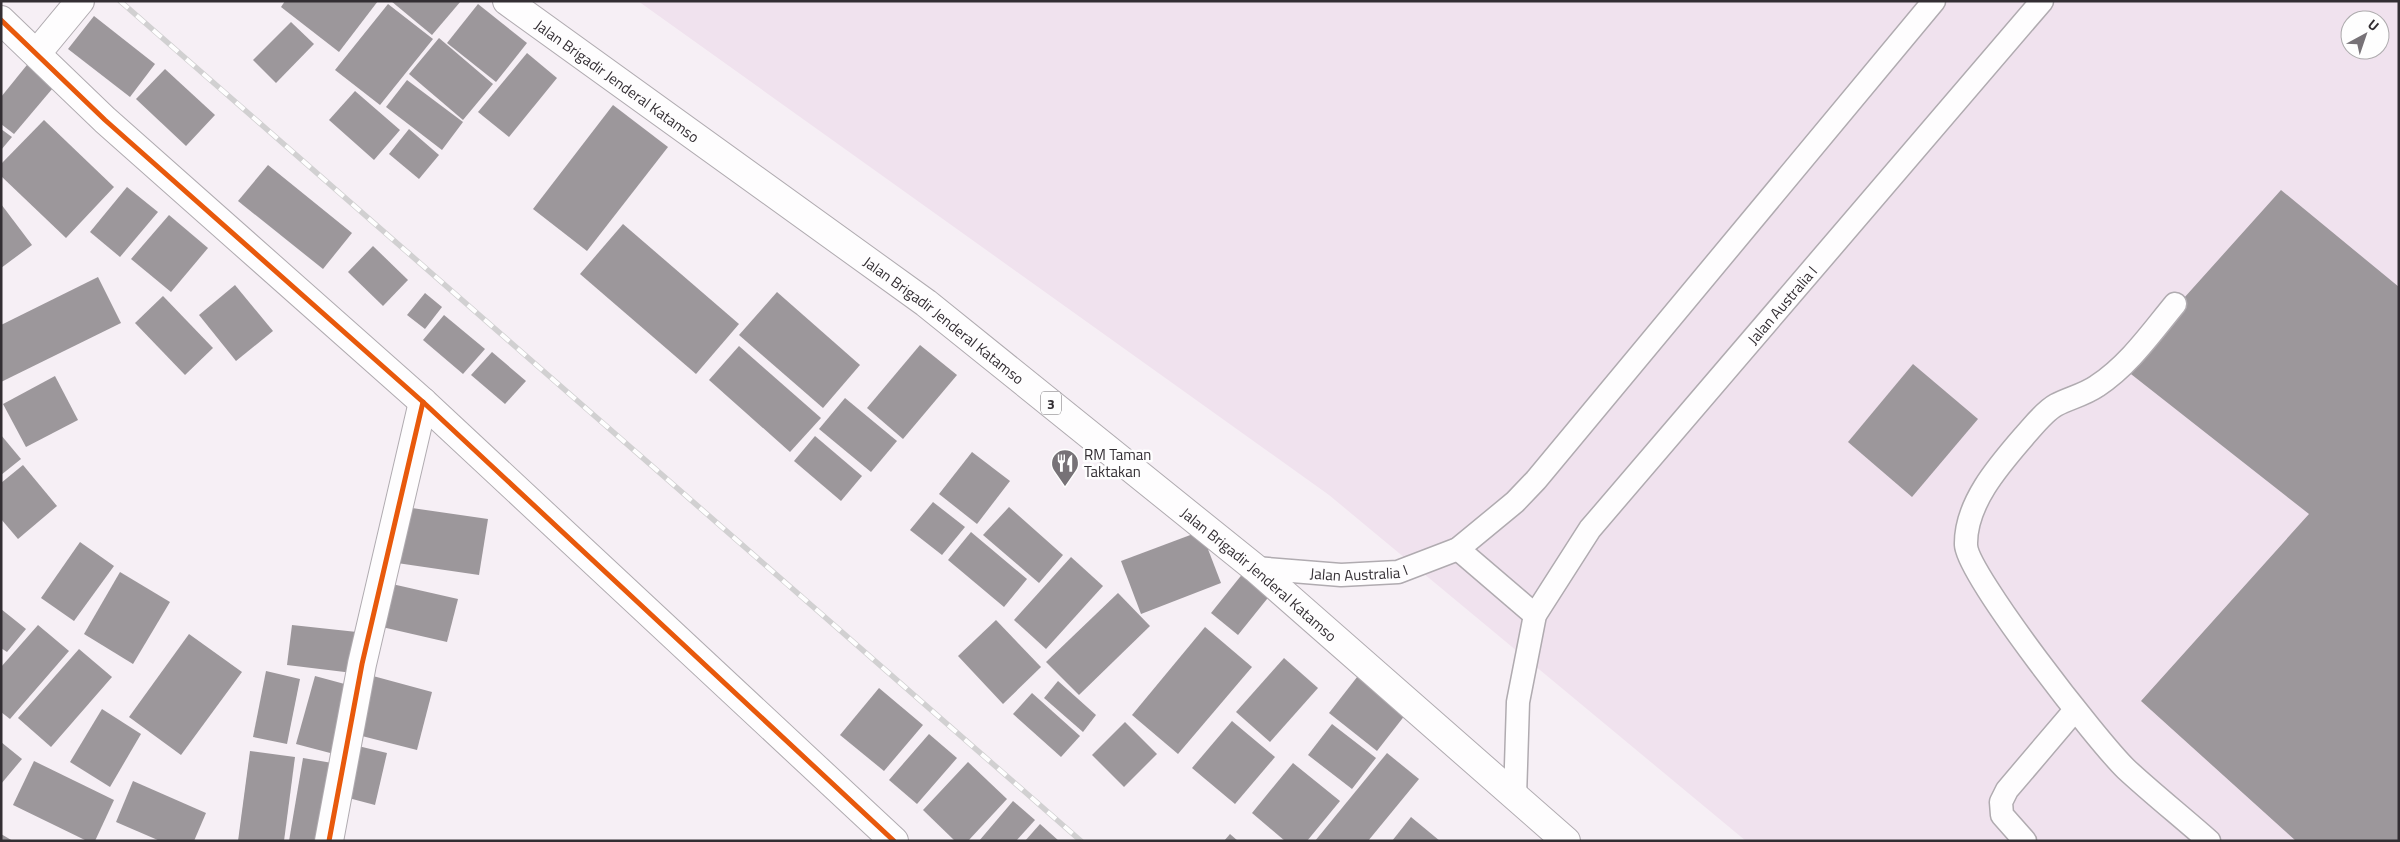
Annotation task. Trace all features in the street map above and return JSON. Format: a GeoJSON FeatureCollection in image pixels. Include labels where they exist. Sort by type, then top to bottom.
{"type":"FeatureCollection","features":[{"type":"Feature","properties":{"kind":"main road"},"geometry":{"type":"LineString","coordinates":[[37,53],[80,1]]}},
{"type":"Feature","properties":{"kind":"main road","name":"Jalan Brigadir Jenderal Katamso"},"geometry":{"type":"LineString","coordinates":[[507,1],[926,302],[1255,568],[1566,841]]}},
{"type":"Feature","properties":{"kind":"main road"},"geometry":{"type":"LineString","coordinates":[[1,20],[105,120],[423,402],[894,841]]}},
{"type":"Feature","properties":{"kind":"main road"},"geometry":{"type":"LineString","coordinates":[[328,841],[362,664],[423,402]]}},
{"type":"Feature","properties":{"kind":"lane","name":"Jalan Australia I"},"geometry":{"type":"LineString","coordinates":[[1255,568],[1341,575],[1398,572],[1458,549],[1515,502],[1536,480],[1934,1]]}},
{"type":"Feature","properties":{"kind":"lane","name":"Jalan Australia I"},"geometry":{"type":"LineString","coordinates":[[1516,797],[1518,702],[1534,616],[1590,529],[2042,1]]}},
{"type":"Feature","properties":{"kind":"lane"},"geometry":{"type":"LineString","coordinates":[[2175,304],[2122,367],[2095,387],[2054,406],[2027,433],[1994,473],[1973,511],[1966,546],[1979,574],[2003,612],[2075,710],[2125,768],[2209,841]]}},
{"type":"Feature","properties":{"kind":"lane"},"geometry":{"type":"LineString","coordinates":[[1458,549],[1534,616]]}},
{"type":"Feature","properties":{"kind":"lane"},"geometry":{"type":"LineString","coordinates":[[2025,841],[2002,815],[2002,802],[2007,790],[2075,710]]}},
{"type":"Feature","properties":{"kind":"shaded area"},"geometry":{"type":"Polygon","coordinates":[[[638,1],[2399,1],[2399,841],[1746,841],[1329,495],[638,1]]]}},
{"type":"Feature","properties":{"kind":"building"},"geometry":{"type":"Polygon","coordinates":[[[285,1],[378,1],[339,52],[281,7],[285,1]]]}},
{"type":"Feature","properties":{"kind":"building"},"geometry":{"type":"Polygon","coordinates":[[[391,1],[461,1],[432,35],[391,1]]]}},
{"type":"Feature","properties":{"kind":"building"},"geometry":{"type":"Polygon","coordinates":[[[388,4],[433,39],[380,105],[335,70],[388,4]]]}},
{"type":"Feature","properties":{"kind":"building"},"geometry":{"type":"Polygon","coordinates":[[[478,4],[527,43],[496,82],[447,43],[478,4]]]}},
{"type":"Feature","properties":{"kind":"building"},"geometry":{"type":"Polygon","coordinates":[[[94,16],[155,64],[130,97],[68,49],[94,16]]]}},
{"type":"Feature","properties":{"kind":"building"},"geometry":{"type":"Polygon","coordinates":[[[291,22],[314,44],[276,83],[253,60],[291,22]]]}},
{"type":"Feature","properties":{"kind":"building"},"geometry":{"type":"Polygon","coordinates":[[[439,38],[493,84],[463,120],[409,74],[439,38]]]}},
{"type":"Feature","properties":{"kind":"building"},"geometry":{"type":"Polygon","coordinates":[[[527,53],[557,78],[509,137],[478,112],[527,53]]]}},
{"type":"Feature","properties":{"kind":"building"},"geometry":{"type":"Polygon","coordinates":[[[31,60],[58,82],[14,134],[1,124],[1,97],[31,60]]]}},
{"type":"Feature","properties":{"kind":"building"},"geometry":{"type":"Polygon","coordinates":[[[165,69],[215,115],[186,146],[136,99],[165,69]]]}},
{"type":"Feature","properties":{"kind":"building"},"geometry":{"type":"Polygon","coordinates":[[[407,80],[463,122],[442,150],[386,107],[407,80]]]}},
{"type":"Feature","properties":{"kind":"building"},"geometry":{"type":"Polygon","coordinates":[[[355,91],[400,130],[374,160],[329,120],[355,91]]]}},
{"type":"Feature","properties":{"kind":"building"},"geometry":{"type":"Polygon","coordinates":[[[613,105],[668,147],[587,251],[533,209],[613,105]]]}},
{"type":"Feature","properties":{"kind":"building"},"geometry":{"type":"Polygon","coordinates":[[[44,120],[114,187],[66,238],[1,176],[1,164],[44,120]]]}},
{"type":"Feature","properties":{"kind":"building"},"geometry":{"type":"Polygon","coordinates":[[[1,129],[12,137],[1,150],[1,129]]]}},
{"type":"Feature","properties":{"kind":"building"},"geometry":{"type":"Polygon","coordinates":[[[409,129],[439,155],[419,179],[389,154],[409,129]]]}},
{"type":"Feature","properties":{"kind":"building"},"geometry":{"type":"Polygon","coordinates":[[[268,165],[352,233],[323,269],[238,201],[268,165]]]}},
{"type":"Feature","properties":{"kind":"building"},"geometry":{"type":"Polygon","coordinates":[[[127,187],[158,212],[120,257],[90,232],[127,187]]]}},
{"type":"Feature","properties":{"kind":"building"},"geometry":{"type":"Polygon","coordinates":[[[2281,190],[2399,287],[2399,841],[2296,841],[2141,701],[2309,514],[2122,367],[2281,190]]]}},
{"type":"Feature","properties":{"kind":"building"},"geometry":{"type":"Polygon","coordinates":[[[1,204],[32,245],[1,268],[1,204]]]}},
{"type":"Feature","properties":{"kind":"building"},"geometry":{"type":"Polygon","coordinates":[[[169,215],[208,248],[171,292],[131,259],[169,215]]]}},
{"type":"Feature","properties":{"kind":"building"},"geometry":{"type":"Polygon","coordinates":[[[623,224],[739,324],[696,374],[580,274],[623,224]]]}},
{"type":"Feature","properties":{"kind":"building"},"geometry":{"type":"Polygon","coordinates":[[[373,246],[408,280],[383,306],[348,272],[373,246]]]}},
{"type":"Feature","properties":{"kind":"building"},"geometry":{"type":"Polygon","coordinates":[[[98,277],[121,323],[1,382],[1,325],[98,277]]]}},
{"type":"Feature","properties":{"kind":"building"},"geometry":{"type":"Polygon","coordinates":[[[235,285],[273,331],[236,361],[199,315],[235,285]]]}},
{"type":"Feature","properties":{"kind":"building"},"geometry":{"type":"Polygon","coordinates":[[[777,292],[860,365],[823,408],[739,335],[777,292]]]}},
{"type":"Feature","properties":{"kind":"building"},"geometry":{"type":"Polygon","coordinates":[[[425,293],[442,307],[425,329],[407,315],[425,293]]]}},
{"type":"Feature","properties":{"kind":"building"},"geometry":{"type":"Polygon","coordinates":[[[163,296],[213,348],[185,375],[135,323],[163,296]]]}},
{"type":"Feature","properties":{"kind":"building"},"geometry":{"type":"Polygon","coordinates":[[[444,315],[485,349],[463,374],[423,340],[444,315]]]}},
{"type":"Feature","properties":{"kind":"building"},"geometry":{"type":"Polygon","coordinates":[[[920,345],[957,375],[903,439],[867,408],[920,345]]]}},
{"type":"Feature","properties":{"kind":"building"},"geometry":{"type":"Polygon","coordinates":[[[739,346],[821,418],[790,452],[709,380],[739,346]]]}},
{"type":"Feature","properties":{"kind":"building"},"geometry":{"type":"Polygon","coordinates":[[[492,352],[526,381],[505,404],[471,375],[492,352]]]}},
{"type":"Feature","properties":{"kind":"building"},"geometry":{"type":"Polygon","coordinates":[[[1913,364],[1978,419],[1912,497],[1848,442],[1913,364]]]}},
{"type":"Feature","properties":{"kind":"building"},"geometry":{"type":"Polygon","coordinates":[[[55,376],[78,420],[26,447],[3,404],[55,376]]]}},
{"type":"Feature","properties":{"kind":"building"},"geometry":{"type":"Polygon","coordinates":[[[845,398],[897,441],[871,472],[819,429],[845,398]]]}},
{"type":"Feature","properties":{"kind":"building"},"geometry":{"type":"Polygon","coordinates":[[[1,435],[21,459],[1,475],[1,435]]]}},
{"type":"Feature","properties":{"kind":"building"},"geometry":{"type":"Polygon","coordinates":[[[815,436],[862,476],[841,501],[794,461],[815,436]]]}},
{"type":"Feature","properties":{"kind":"building"},"geometry":{"type":"Polygon","coordinates":[[[972,452],[1010,481],[977,524],[939,494],[972,452]]]}},
{"type":"Feature","properties":{"kind":"building"},"geometry":{"type":"Polygon","coordinates":[[[23,465],[57,506],[18,539],[1,519],[1,483],[23,465]]]}},
{"type":"Feature","properties":{"kind":"building"},"geometry":{"type":"Polygon","coordinates":[[[933,502],[965,527],[942,555],[910,530],[933,502]]]}},
{"type":"Feature","properties":{"kind":"building"},"geometry":{"type":"Polygon","coordinates":[[[405,507],[488,519],[479,575],[397,563],[405,507]]]}},
{"type":"Feature","properties":{"kind":"building"},"geometry":{"type":"Polygon","coordinates":[[[1009,507],[1063,555],[1039,583],[983,535],[1009,507]]]}},
{"type":"Feature","properties":{"kind":"building"},"geometry":{"type":"Polygon","coordinates":[[[1201,531],[1221,583],[1141,614],[1121,561],[1201,531]]]}},
{"type":"Feature","properties":{"kind":"building"},"geometry":{"type":"Polygon","coordinates":[[[971,532],[1027,579],[1004,607],[948,560],[971,532]]]}},
{"type":"Feature","properties":{"kind":"building"},"geometry":{"type":"Polygon","coordinates":[[[80,542],[114,566],[74,621],[41,598],[80,542]]]}},
{"type":"Feature","properties":{"kind":"building"},"geometry":{"type":"Polygon","coordinates":[[[1071,557],[1103,586],[1046,649],[1014,620],[1071,557]]]}},
{"type":"Feature","properties":{"kind":"building"},"geometry":{"type":"Polygon","coordinates":[[[120,572],[170,602],[133,664],[84,634],[120,572]]]}},
{"type":"Feature","properties":{"kind":"building"},"geometry":{"type":"Polygon","coordinates":[[[1244,572],[1271,594],[1238,635],[1211,613],[1244,572]]]}},
{"type":"Feature","properties":{"kind":"building"},"geometry":{"type":"Polygon","coordinates":[[[392,584],[458,599],[447,642],[382,627],[392,584]]]}},
{"type":"Feature","properties":{"kind":"building"},"geometry":{"type":"Polygon","coordinates":[[[1118,593],[1150,626],[1079,695],[1046,662],[1118,593]]]}},
{"type":"Feature","properties":{"kind":"building"},"geometry":{"type":"Polygon","coordinates":[[[1,609],[26,629],[7,652],[1,648],[1,609]]]}},
{"type":"Feature","properties":{"kind":"building"},"geometry":{"type":"Polygon","coordinates":[[[996,620],[1041,667],[1003,704],[958,656],[996,620]]]}},
{"type":"Feature","properties":{"kind":"building"},"geometry":{"type":"Polygon","coordinates":[[[38,625],[69,651],[10,719],[1,712],[1,667],[38,625]]]}},
{"type":"Feature","properties":{"kind":"building"},"geometry":{"type":"Polygon","coordinates":[[[292,625],[357,632],[353,673],[287,665],[292,625]]]}},
{"type":"Feature","properties":{"kind":"building"},"geometry":{"type":"Polygon","coordinates":[[[1205,627],[1252,667],[1178,754],[1132,715],[1205,627]]]}},
{"type":"Feature","properties":{"kind":"building"},"geometry":{"type":"Polygon","coordinates":[[[189,634],[242,672],[181,755],[129,717],[189,634]]]}},
{"type":"Feature","properties":{"kind":"building"},"geometry":{"type":"Polygon","coordinates":[[[79,649],[112,677],[51,747],[18,718],[79,649]]]}},
{"type":"Feature","properties":{"kind":"building"},"geometry":{"type":"Polygon","coordinates":[[[1284,658],[1318,688],[1270,742],[1236,712],[1284,658]]]}},
{"type":"Feature","properties":{"kind":"building"},"geometry":{"type":"Polygon","coordinates":[[[266,671],[300,679],[287,744],[253,737],[266,671]]]}},
{"type":"Feature","properties":{"kind":"building"},"geometry":{"type":"Polygon","coordinates":[[[1361,672],[1409,710],[1377,751],[1329,713],[1361,672]]]}},
{"type":"Feature","properties":{"kind":"building"},"geometry":{"type":"Polygon","coordinates":[[[315,676],[352,686],[334,754],[296,744],[315,676]]]}},
{"type":"Feature","properties":{"kind":"building"},"geometry":{"type":"Polygon","coordinates":[[[373,676],[432,692],[417,750],[358,735],[373,676]]]}},
{"type":"Feature","properties":{"kind":"building"},"geometry":{"type":"Polygon","coordinates":[[[1058,681],[1096,715],[1083,732],[1044,698],[1058,681]]]}},
{"type":"Feature","properties":{"kind":"building"},"geometry":{"type":"Polygon","coordinates":[[[879,688],[923,725],[884,771],[840,735],[879,688]]]}},
{"type":"Feature","properties":{"kind":"building"},"geometry":{"type":"Polygon","coordinates":[[[1032,693],[1080,736],[1061,757],[1013,714],[1032,693]]]}},
{"type":"Feature","properties":{"kind":"building"},"geometry":{"type":"Polygon","coordinates":[[[102,709],[141,734],[110,787],[70,762],[102,709]]]}},
{"type":"Feature","properties":{"kind":"building"},"geometry":{"type":"Polygon","coordinates":[[[1232,721],[1275,757],[1235,804],[1192,768],[1232,721]]]}},
{"type":"Feature","properties":{"kind":"building"},"geometry":{"type":"Polygon","coordinates":[[[1125,722],[1157,754],[1124,787],[1092,755],[1125,722]]]}},
{"type":"Feature","properties":{"kind":"building"},"geometry":{"type":"Polygon","coordinates":[[[1332,724],[1376,758],[1352,789],[1308,755],[1332,724]]]}},
{"type":"Feature","properties":{"kind":"building"},"geometry":{"type":"Polygon","coordinates":[[[929,734],[957,758],[917,804],[889,780],[929,734]]]}},
{"type":"Feature","properties":{"kind":"building"},"geometry":{"type":"Polygon","coordinates":[[[1,742],[22,759],[1,784],[1,742]]]}},
{"type":"Feature","properties":{"kind":"building"},"geometry":{"type":"Polygon","coordinates":[[[354,745],[387,753],[375,805],[341,796],[354,745]]]}},
{"type":"Feature","properties":{"kind":"building"},"geometry":{"type":"Polygon","coordinates":[[[250,751],[295,757],[284,841],[238,841],[250,751]]]}},
{"type":"Feature","properties":{"kind":"building"},"geometry":{"type":"Polygon","coordinates":[[[1387,753],[1419,779],[1368,841],[1315,841],[1387,753]]]}},
{"type":"Feature","properties":{"kind":"building"},"geometry":{"type":"Polygon","coordinates":[[[303,758],[338,764],[325,841],[289,841],[303,758]]]}},
{"type":"Feature","properties":{"kind":"building"},"geometry":{"type":"Polygon","coordinates":[[[34,761],[114,800],[95,841],[87,841],[13,805],[34,761]]]}},
{"type":"Feature","properties":{"kind":"building"},"geometry":{"type":"Polygon","coordinates":[[[968,762],[1007,799],[968,841],[955,841],[923,810],[968,762]]]}},
{"type":"Feature","properties":{"kind":"building"},"geometry":{"type":"Polygon","coordinates":[[[1293,763],[1340,801],[1307,841],[1285,841],[1252,813],[1293,763]]]}},
{"type":"Feature","properties":{"kind":"building"},"geometry":{"type":"Polygon","coordinates":[[[133,781],[206,813],[194,841],[160,841],[116,822],[133,781]]]}},
{"type":"Feature","properties":{"kind":"building"},"geometry":{"type":"Polygon","coordinates":[[[1013,801],[1035,820],[1016,841],[979,841],[1013,801]]]}},
{"type":"Feature","properties":{"kind":"building"},"geometry":{"type":"Polygon","coordinates":[[[1411,817],[1440,841],[1392,841],[1411,817]]]}},
{"type":"Feature","properties":{"kind":"building"},"geometry":{"type":"Polygon","coordinates":[[[1040,824],[1059,841],[1025,841],[1040,824]]]}},
{"type":"Feature","properties":{"kind":"building"},"geometry":{"type":"Polygon","coordinates":[[[1,834],[13,841],[1,841],[1,834]]]}},
{"type":"Feature","properties":{"kind":"building"},"geometry":{"type":"Polygon","coordinates":[[[1230,834],[1238,841],[1224,841],[1230,834]]]}},
{"type":"Feature","properties":{"kind":"railway"},"geometry":{"type":"LineString","coordinates":[[120,1],[1081,841]]}},
{"type":"Feature","properties":{"kind":"cycle path"},"geometry":{"type":"LineString","coordinates":[[1,20],[105,120],[423,402],[894,841]]}},
{"type":"Feature","properties":{"kind":"cycle path"},"geometry":{"type":"LineString","coordinates":[[329,841],[362,664],[423,402]]}},
{"type":"Feature","properties":{"kind":"place","name":"RM Taman Taktakan"},"geometry":{"type":"Point","coordinates":[1065,487]}}]}
